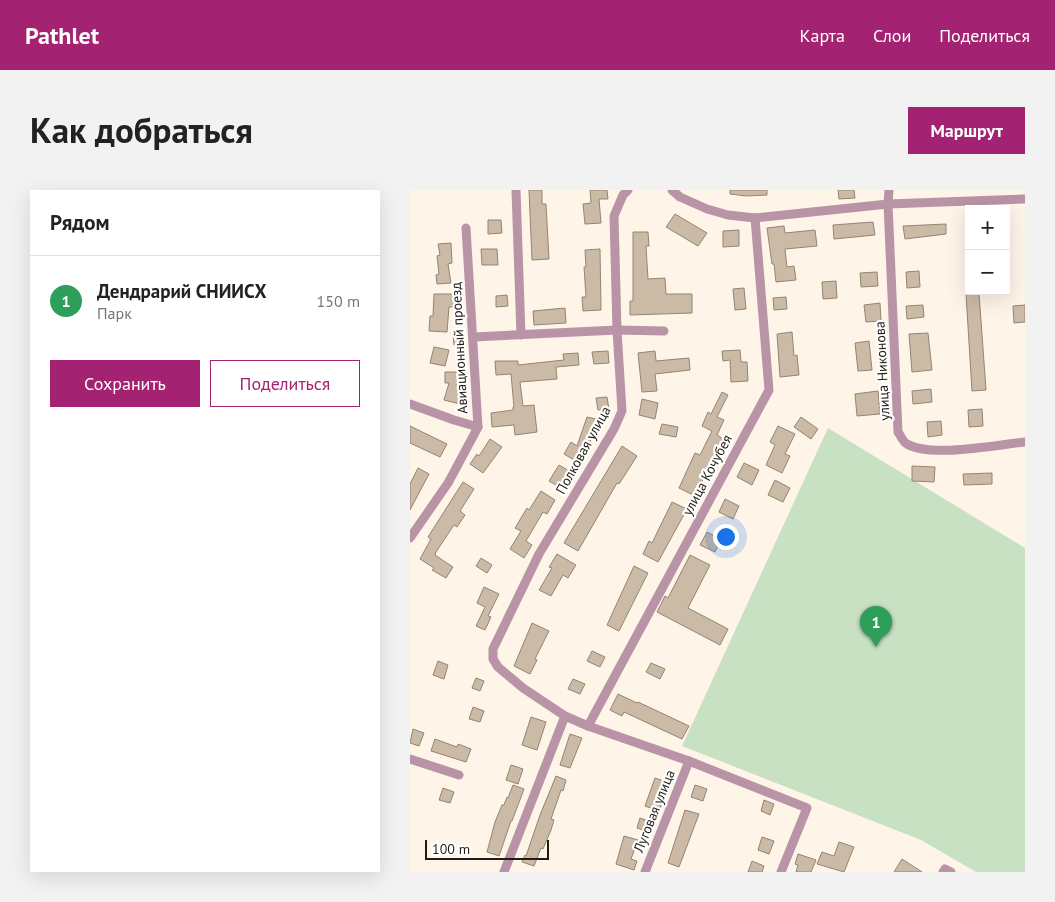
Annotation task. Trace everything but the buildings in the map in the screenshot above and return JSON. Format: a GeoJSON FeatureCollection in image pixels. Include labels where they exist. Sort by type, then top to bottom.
{"type":"FeatureCollection","features":[{"type":"Feature","properties":{"kind":"street"},"geometry":{"type":"LineString","coordinates":[[516,190],[521,335]]}},
{"type":"Feature","properties":{"kind":"street","name":"Полковая улица"},"geometry":{"type":"LineString","coordinates":[[565,716],[523,688],[498,667],[493,659],[493,649],[540,554],[614,429],[622,411],[617,330],[614,216],[623,196],[628,190]]}},
{"type":"Feature","properties":{"kind":"street"},"geometry":{"type":"LineString","coordinates":[[672,190],[680,197],[707,209],[728,215],[755,218],[888,204],[1025,199]]}},
{"type":"Feature","properties":{"kind":"street","name":"улица Никонова"},"geometry":{"type":"LineString","coordinates":[[889,190],[888,204],[898,432],[905,444],[921,450],[940,451],[1025,442]]}},
{"type":"Feature","properties":{"kind":"street","name":"улица Кочубея"},"geometry":{"type":"LineString","coordinates":[[588,726],[769,390],[755,218]]}},
{"type":"Feature","properties":{"kind":"street","name":"Авиационный проезд"},"geometry":{"type":"LineString","coordinates":[[410,538],[448,483],[478,427],[466,228]]}},
{"type":"Feature","properties":{"kind":"street"},"geometry":{"type":"LineString","coordinates":[[474,337],[617,330],[664,332]]}},
{"type":"Feature","properties":{"kind":"street"},"geometry":{"type":"LineString","coordinates":[[410,404],[478,427]]}},
{"type":"Feature","properties":{"kind":"street"},"geometry":{"type":"LineString","coordinates":[[504,872],[565,716],[588,726],[689,761],[807,808],[781,872]]}},
{"type":"Feature","properties":{"kind":"street"},"geometry":{"type":"LineString","coordinates":[[410,759],[459,775]]}},
{"type":"Feature","properties":{"kind":"street","name":"Луговая улица"},"geometry":{"type":"LineString","coordinates":[[645,872],[689,761]]}},
{"type":"Feature","properties":{"kind":"green space"},"geometry":{"type":"Polygon","coordinates":[[[828,428],[1025,548],[1025,872],[976,872],[921,840],[682,746],[828,428]]]}},
{"type":"Feature","properties":{"kind":"place","name":"Дендрарий СНИИСХ"},"geometry":{"type":"Point","coordinates":[876,647]}}]}
